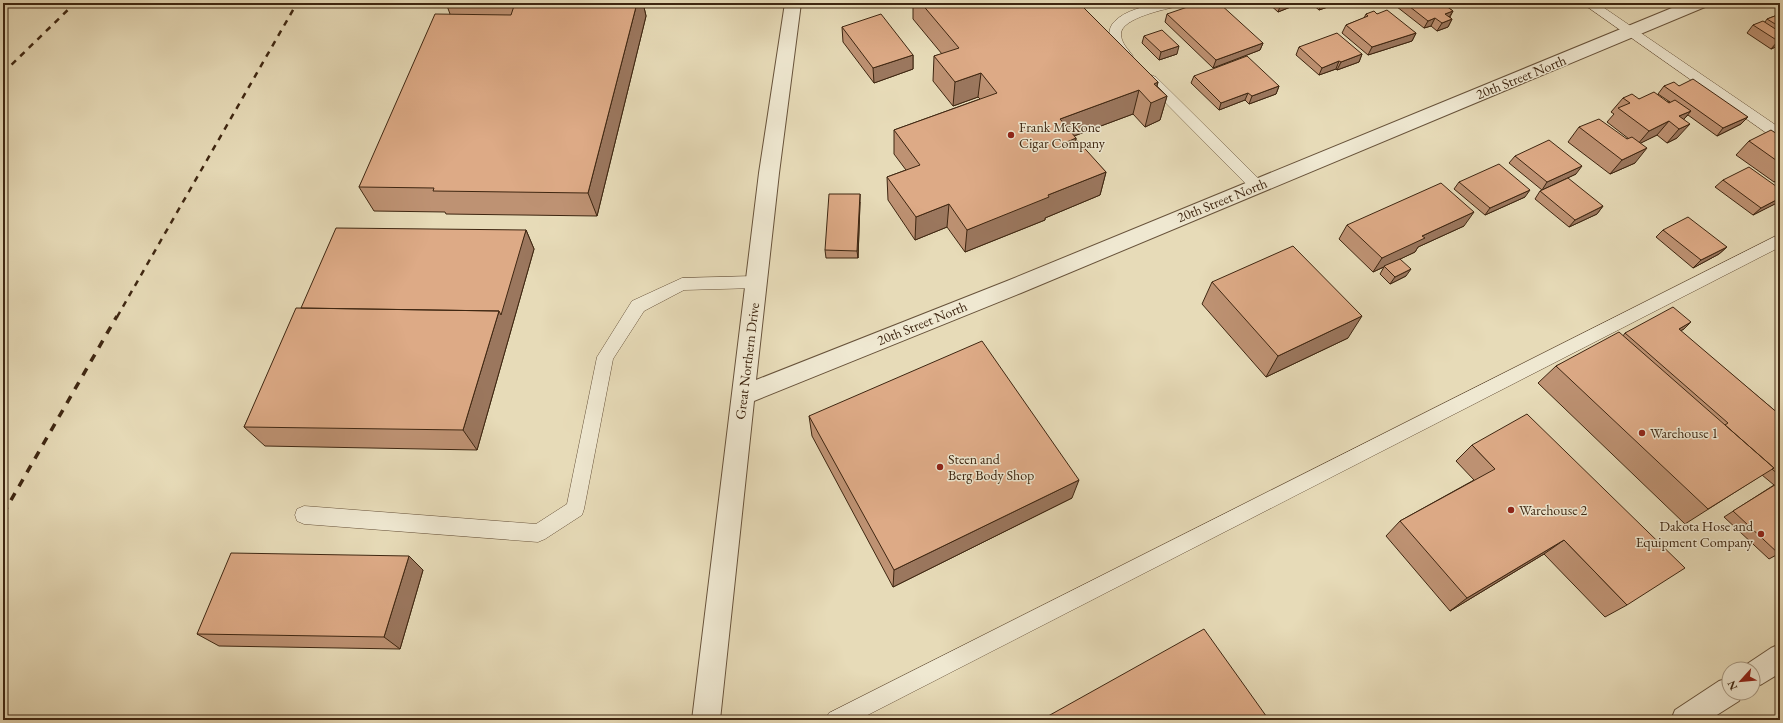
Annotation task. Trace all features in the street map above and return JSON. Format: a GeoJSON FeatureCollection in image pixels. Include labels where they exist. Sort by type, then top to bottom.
{"type":"FeatureCollection","features":[{"type":"Feature","properties":{"kind":"street","name":"Great Northern Drive"},"geometry":{"type":"LineString","coordinates":[[706,720],[770,166],[793,3]]}},
{"type":"Feature","properties":{"kind":"street","name":"20th Street North"},"geometry":{"type":"LineString","coordinates":[[744,395],[1014,287],[1700,3]]}},
{"type":"Feature","properties":{"kind":"street"},"geometry":{"type":"LineString","coordinates":[[1761,670],[1780,657]]}},
{"type":"Feature","properties":{"kind":"street"},"geometry":{"type":"LineString","coordinates":[[1685,720],[1721,696]]}},
{"type":"Feature","properties":{"kind":"lane"},"geometry":{"type":"LineString","coordinates":[[1174,3],[1130,17],[1118,23],[1114,32],[1114,42],[1120,50],[1257,186]]}},
{"type":"Feature","properties":{"kind":"lane"},"geometry":{"type":"LineString","coordinates":[[1588,3],[1780,135]]}},
{"type":"Feature","properties":{"kind":"lane"},"geometry":{"type":"LineString","coordinates":[[836,720],[1780,240]]}},
{"type":"Feature","properties":{"kind":"lane"},"geometry":{"type":"LineString","coordinates":[[304,516],[538,533],[575,509],[605,357],[638,306],[682,284],[756,282]]}},
{"type":"Feature","properties":{"kind":"building"},"geometry":{"type":"Polygon","coordinates":[[[515,3],[637,3],[588,193],[433,191],[434,188],[359,187],[435,14],[511,15],[515,3]]]}},
{"type":"Feature","properties":{"kind":"building","name":"Frank McKone Cigar Company"},"geometry":{"type":"Polygon","coordinates":[[[921,3],[1079,3],[1158,82],[1154,84],[1167,96],[1151,103],[1139,90],[1060,119],[1076,138],[1060,145],[1062,147],[1078,141],[1106,172],[967,230],[949,204],[916,217],[887,177],[920,165],[894,130],[997,93],[981,73],[955,82],[934,56],[959,48],[921,3]]]}},
{"type":"Feature","properties":{"kind":"building"},"geometry":{"type":"Polygon","coordinates":[[[1199,3],[1219,3],[1263,43],[1216,60],[1167,14],[1199,3]]]}},
{"type":"Feature","properties":{"kind":"building"},"geometry":{"type":"Polygon","coordinates":[[[1405,3],[1442,3],[1453,11],[1445,14],[1452,19],[1442,23],[1435,18],[1428,21],[1405,3]]]}},
{"type":"Feature","properties":{"kind":"building"},"geometry":{"type":"Polygon","coordinates":[[[1387,10],[1416,33],[1372,47],[1346,25],[1368,16],[1366,14],[1374,11],[1377,14],[1387,10]]]}},
{"type":"Feature","properties":{"kind":"building"},"geometry":{"type":"Polygon","coordinates":[[[881,14],[913,55],[873,68],[842,27],[881,14]]]}},
{"type":"Feature","properties":{"kind":"building"},"geometry":{"type":"Polygon","coordinates":[[[1780,14],[1780,27],[1767,19],[1780,14]]]}},
{"type":"Feature","properties":{"kind":"building"},"geometry":{"type":"Polygon","coordinates":[[[1763,21],[1780,32],[1780,41],[1753,25],[1763,21]]]}},
{"type":"Feature","properties":{"kind":"building"},"geometry":{"type":"Polygon","coordinates":[[[1162,30],[1179,46],[1161,52],[1144,36],[1162,30]]]}},
{"type":"Feature","properties":{"kind":"building"},"geometry":{"type":"Polygon","coordinates":[[[1337,33],[1362,54],[1322,68],[1299,47],[1337,33]]]}},
{"type":"Feature","properties":{"kind":"building"},"geometry":{"type":"Polygon","coordinates":[[[1247,56],[1279,86],[1252,96],[1248,93],[1221,103],[1194,76],[1247,56]]]}},
{"type":"Feature","properties":{"kind":"building"},"geometry":{"type":"Polygon","coordinates":[[[1693,79],[1748,117],[1723,128],[1664,86],[1674,82],[1679,86],[1693,79]]]}},
{"type":"Feature","properties":{"kind":"building"},"geometry":{"type":"Polygon","coordinates":[[[1654,92],[1669,103],[1675,100],[1691,111],[1679,116],[1690,124],[1679,129],[1669,121],[1649,131],[1618,108],[1630,103],[1623,98],[1632,94],[1639,99],[1654,92]]]}},
{"type":"Feature","properties":{"kind":"building"},"geometry":{"type":"Polygon","coordinates":[[[1599,119],[1627,139],[1632,137],[1647,148],[1622,160],[1579,127],[1599,119]]]}},
{"type":"Feature","properties":{"kind":"building"},"geometry":{"type":"Polygon","coordinates":[[[1771,130],[1780,136],[1780,163],[1749,141],[1771,130]]]}},
{"type":"Feature","properties":{"kind":"building"},"geometry":{"type":"Polygon","coordinates":[[[1549,140],[1582,166],[1547,182],[1515,156],[1549,140]]]}},
{"type":"Feature","properties":{"kind":"building"},"geometry":{"type":"Polygon","coordinates":[[[1499,164],[1530,190],[1490,208],[1459,182],[1499,164]]]}},
{"type":"Feature","properties":{"kind":"building"},"geometry":{"type":"Polygon","coordinates":[[[1749,167],[1780,189],[1780,198],[1761,208],[1723,180],[1749,167]]]}},
{"type":"Feature","properties":{"kind":"building"},"geometry":{"type":"Polygon","coordinates":[[[1568,178],[1603,206],[1575,220],[1540,191],[1568,178]]]}},
{"type":"Feature","properties":{"kind":"building"},"geometry":{"type":"Polygon","coordinates":[[[1441,183],[1474,212],[1422,236],[1425,238],[1382,258],[1347,225],[1441,183]]]}},
{"type":"Feature","properties":{"kind":"building"},"geometry":{"type":"Polygon","coordinates":[[[829,194],[860,194],[857,251],[825,250],[829,194]]]}},
{"type":"Feature","properties":{"kind":"building"},"geometry":{"type":"Polygon","coordinates":[[[1688,217],[1727,247],[1701,260],[1663,230],[1688,217]]]}},
{"type":"Feature","properties":{"kind":"building"},"geometry":{"type":"Polygon","coordinates":[[[336,228],[526,230],[501,315],[499,311],[301,308],[336,228]]]}},
{"type":"Feature","properties":{"kind":"building"},"geometry":{"type":"Polygon","coordinates":[[[1293,246],[1362,316],[1278,356],[1212,282],[1293,246]]]}},
{"type":"Feature","properties":{"kind":"building"},"geometry":{"type":"Polygon","coordinates":[[[1400,259],[1411,269],[1395,277],[1384,266],[1400,259]]]}},
{"type":"Feature","properties":{"kind":"building"},"geometry":{"type":"Polygon","coordinates":[[[1673,307],[1691,322],[1679,329],[1780,415],[1780,476],[1772,469],[1774,468],[1725,425],[1728,423],[1625,333],[1673,307]]]}},
{"type":"Feature","properties":{"kind":"building"},"geometry":{"type":"Polygon","coordinates":[[[296,308],[499,311],[463,430],[244,427],[296,308]]]}},
{"type":"Feature","properties":{"kind":"building","name":"Warehouse 1"},"geometry":{"type":"Polygon","coordinates":[[[1619,332],[1774,468],[1708,509],[1556,366],[1619,332]]]}},
{"type":"Feature","properties":{"kind":"building","name":"Steen and Berg Body Shop"},"geometry":{"type":"Polygon","coordinates":[[[982,341],[1079,480],[894,570],[809,416],[982,341]]]}},
{"type":"Feature","properties":{"kind":"building","name":"Warehouse 2"},"geometry":{"type":"Polygon","coordinates":[[[1527,414],[1685,568],[1627,605],[1564,540],[1467,598],[1400,521],[1495,469],[1472,445],[1527,414]]]}},
{"type":"Feature","properties":{"kind":"building","name":"Dakota Hose and Equipment Company"},"geometry":{"type":"Polygon","coordinates":[[[1778,483],[1780,485],[1779,554],[1733,511],[1778,483]]]}},
{"type":"Feature","properties":{"kind":"building"},"geometry":{"type":"Polygon","coordinates":[[[231,553],[409,556],[384,637],[197,634],[231,553]]]}},
{"type":"Feature","properties":{"kind":"building"},"geometry":{"type":"Polygon","coordinates":[[[1204,629],[1269,720],[1041,720],[1204,629]]]}},
{"type":"Feature","properties":{"kind":"railway"},"geometry":{"type":"LineString","coordinates":[[3,73],[75,3]]}},
{"type":"Feature","properties":{"kind":"railway"},"geometry":{"type":"LineString","coordinates":[[117,317],[297,3]]}},
{"type":"Feature","properties":{"kind":"railway"},"geometry":{"type":"LineString","coordinates":[[3,514],[117,316]]}},
{"type":"Feature","properties":{"kind":"place","name":"Frank McKone Cigar Company"},"geometry":{"type":"Point","coordinates":[1011,135]}},
{"type":"Feature","properties":{"kind":"place","name":"Warehouse 1"},"geometry":{"type":"Point","coordinates":[1642,433]}},
{"type":"Feature","properties":{"kind":"place","name":"Steen and Berg Body Shop"},"geometry":{"type":"Point","coordinates":[940,467]}},
{"type":"Feature","properties":{"kind":"place","name":"Warehouse 2"},"geometry":{"type":"Point","coordinates":[1511,510]}},
{"type":"Feature","properties":{"kind":"place","name":"Dakota Hose and Equipment Company"},"geometry":{"type":"Point","coordinates":[1761,534]}}]}
